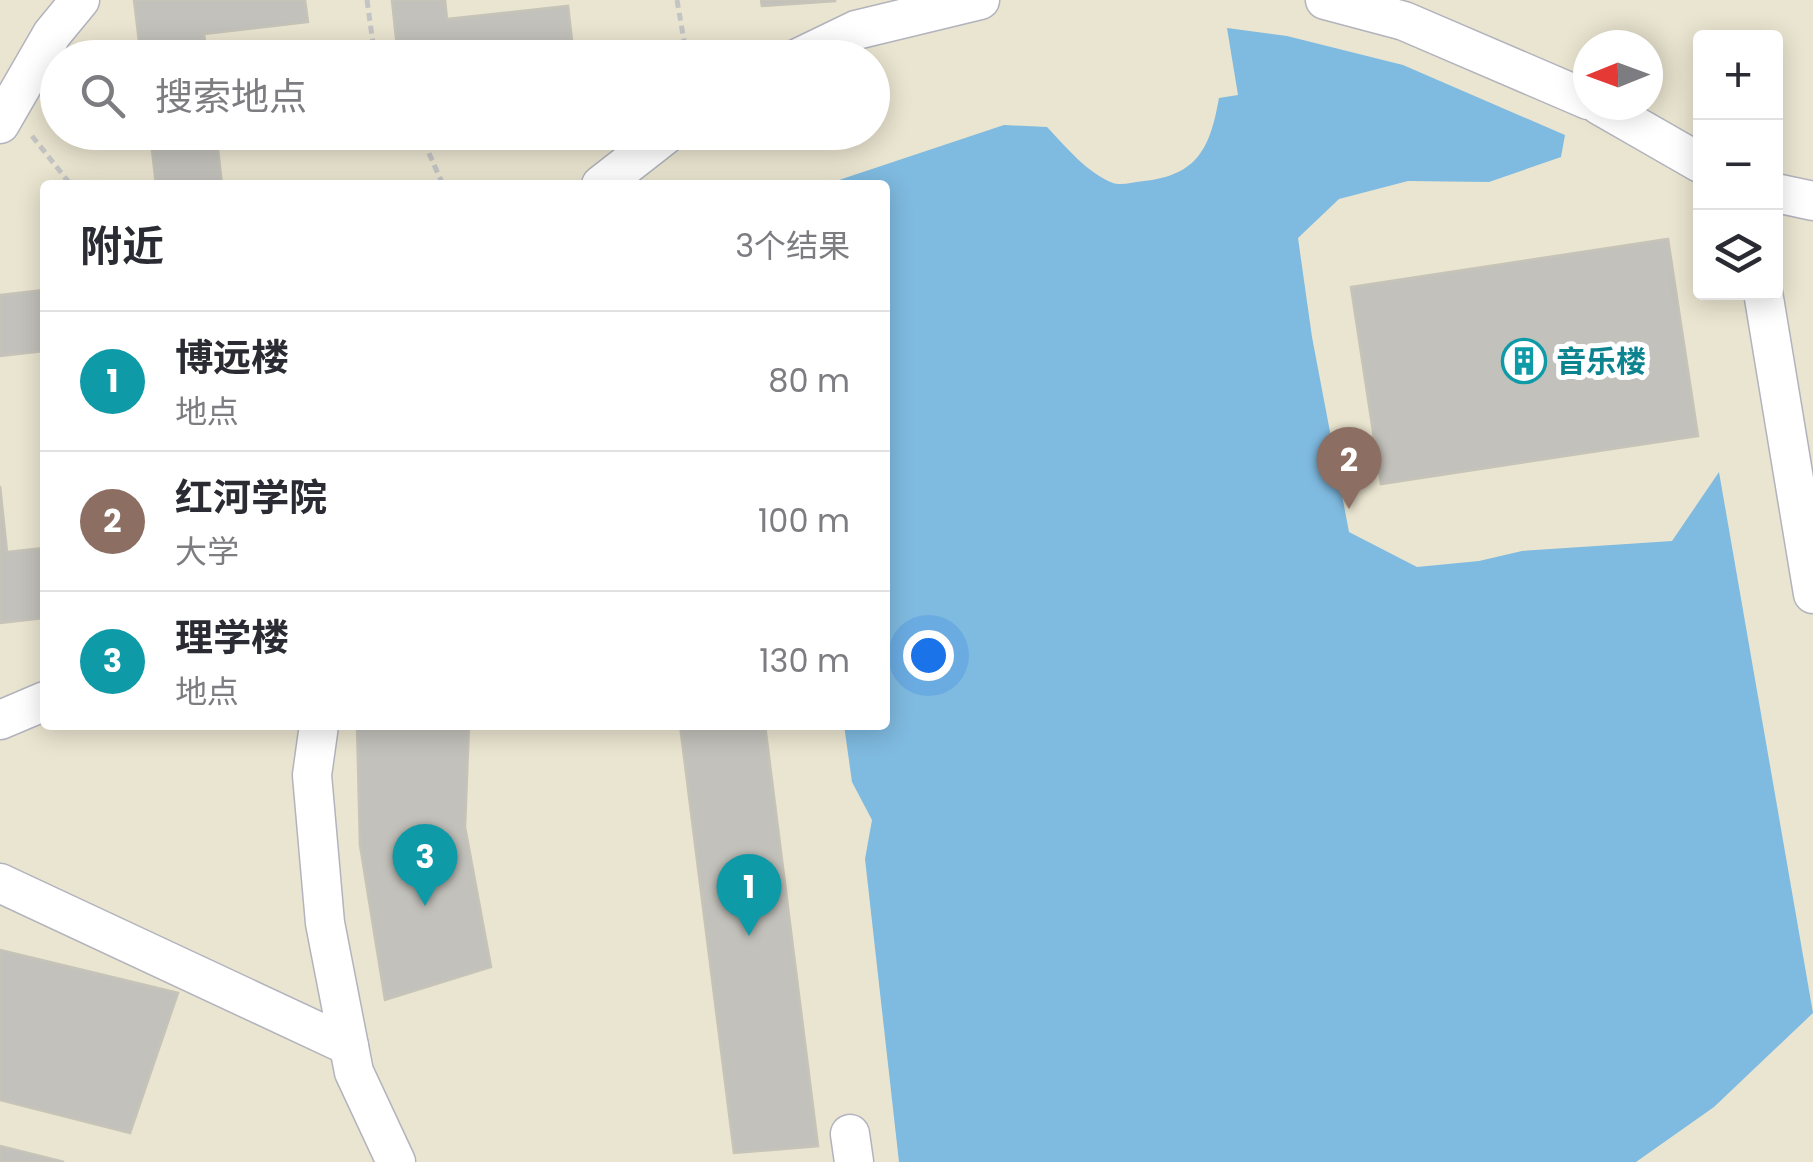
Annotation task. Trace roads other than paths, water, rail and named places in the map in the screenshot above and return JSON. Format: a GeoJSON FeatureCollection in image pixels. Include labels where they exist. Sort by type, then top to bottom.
{"type":"FeatureCollection","features":[{"type":"Feature","properties":{"kind":"street"},"geometry":{"type":"LineString","coordinates":[[49,40],[80,0]]}},
{"type":"Feature","properties":{"kind":"street"},"geometry":{"type":"LineString","coordinates":[[835,40],[856,30],[980,0]]}},
{"type":"Feature","properties":{"kind":"street"},"geometry":{"type":"LineString","coordinates":[[1325,0],[1404,21],[1573,94]]}},
{"type":"Feature","properties":{"kind":"street"},"geometry":{"type":"LineString","coordinates":[[5,116],[40,55]]}},
{"type":"Feature","properties":{"kind":"street"},"geometry":{"type":"LineString","coordinates":[[1625,120],[1693,159]]}},
{"type":"Feature","properties":{"kind":"street"},"geometry":{"type":"LineString","coordinates":[[607,180],[646,150]]}},
{"type":"Feature","properties":{"kind":"street"},"geometry":{"type":"LineString","coordinates":[[1783,194],[1813,201]]}},
{"type":"Feature","properties":{"kind":"street"},"geometry":{"type":"LineString","coordinates":[[1764,300],[1813,594]]}},
{"type":"Feature","properties":{"kind":"street"},"geometry":{"type":"LineString","coordinates":[[0,720],[40,704]]}},
{"type":"Feature","properties":{"kind":"street"},"geometry":{"type":"LineString","coordinates":[[318,730],[312,775],[325,923],[354,1072],[396,1162]]}},
{"type":"Feature","properties":{"kind":"street"},"geometry":{"type":"LineString","coordinates":[[0,884],[349,1046]]}},
{"type":"Feature","properties":{"kind":"water"},"geometry":{"type":"Polygon","coordinates":[[[1227,28],[1287,36],[1403,65],[1565,135],[1561,157],[1489,182],[1408,181],[1339,199],[1298,238],[1312,337],[1349,532],[1417,567],[1479,561],[1522,551],[1672,541],[1719,472],[1813,1013],[1714,1107],[1636,1162],[899,1162],[865,859],[872,820],[852,782],[845,730],[890,730],[890,180],[839,180],[1004,125],[1047,127],[1086,166],[1113,183],[1162,178],[1189,165],[1206,145],[1219,98],[1238,95],[1227,28]]]}},
{"type":"Feature","properties":{"kind":"place","name":"音乐楼"},"geometry":{"type":"Point","coordinates":[1524,361]}},
{"type":"Feature","properties":{"kind":"place","name":"红河学院"},"geometry":{"type":"Point","coordinates":[1349,509]}},
{"type":"Feature","properties":{"kind":"place","name":"理学楼"},"geometry":{"type":"Point","coordinates":[425,906]}},
{"type":"Feature","properties":{"kind":"place","name":"博远楼"},"geometry":{"type":"Point","coordinates":[749,936]}}]}
